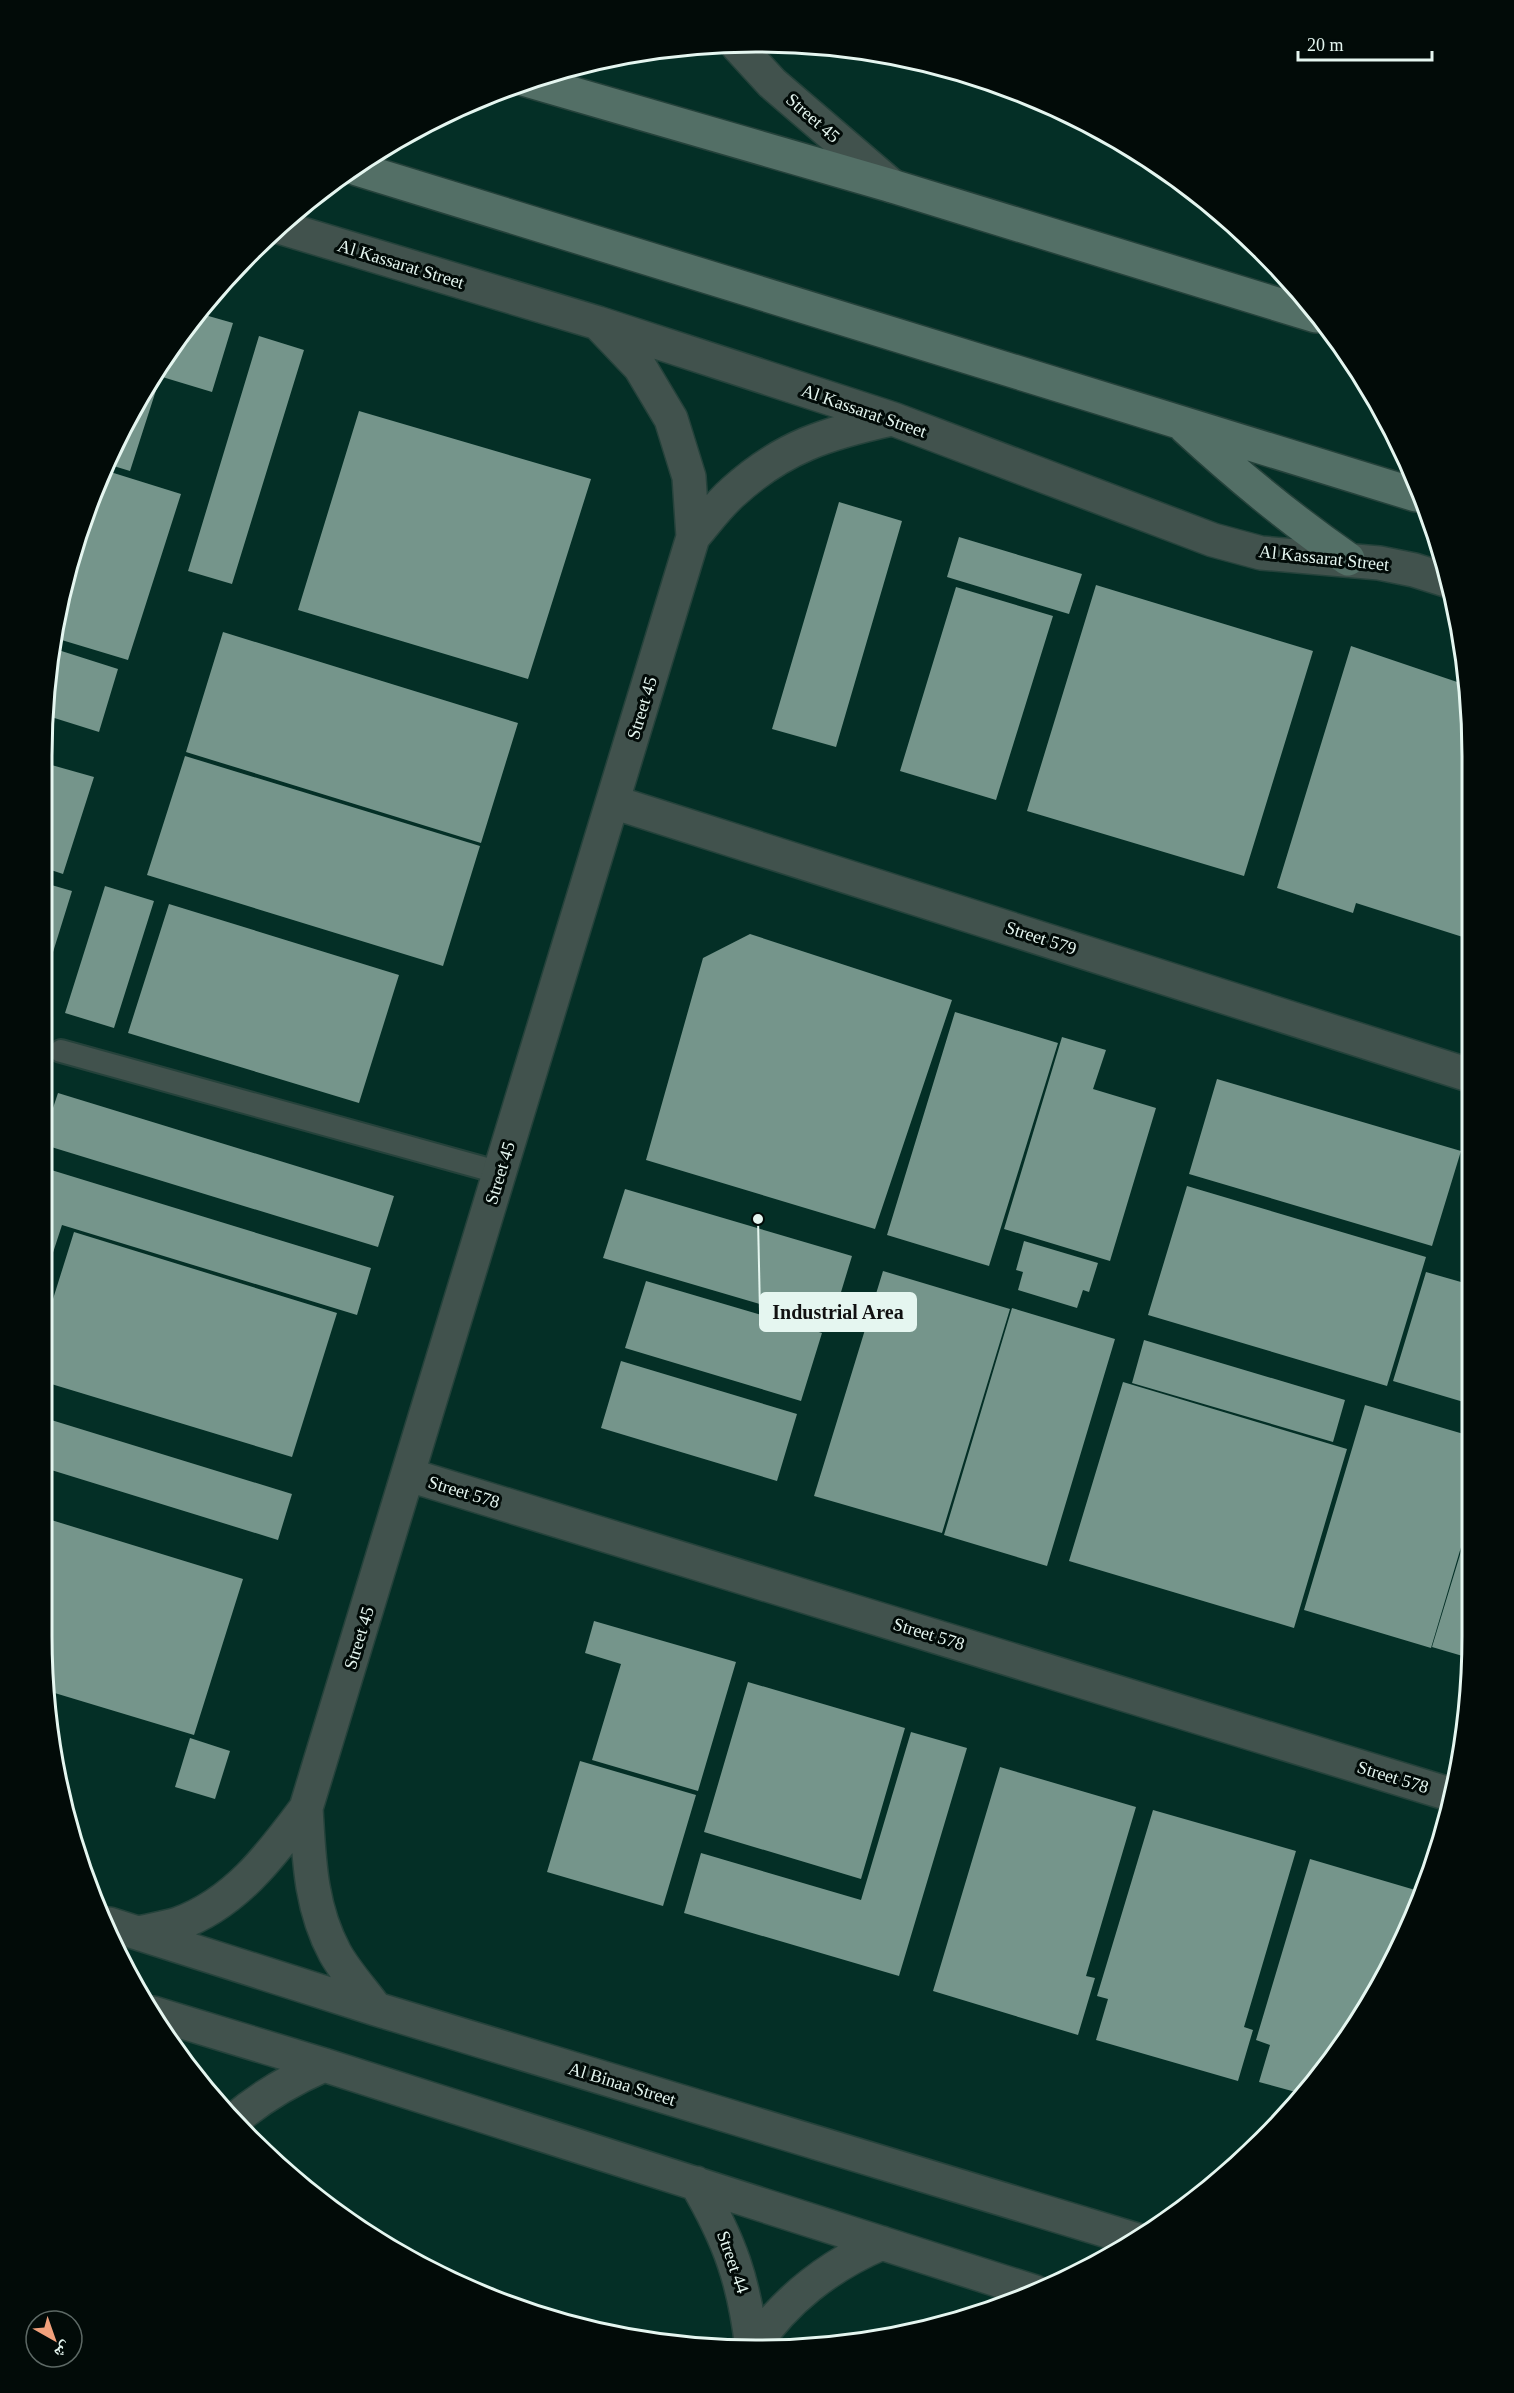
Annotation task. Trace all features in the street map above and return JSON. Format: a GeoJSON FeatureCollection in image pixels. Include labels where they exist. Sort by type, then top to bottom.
{"type":"FeatureCollection","features":[{"type":"Feature","properties":{"kind":"street","name":"Street 45"},"geometry":{"type":"LineString","coordinates":[[744,53],[772,83],[892,186]]}},
{"type":"Feature","properties":{"kind":"street"},"geometry":{"type":"LineString","coordinates":[[546,86],[892,186],[1303,312]]}},
{"type":"Feature","properties":{"kind":"street"},"geometry":{"type":"LineString","coordinates":[[365,172],[1410,493]]}},
{"type":"Feature","properties":{"kind":"street","name":"Al Kassarat Street"},"geometry":{"type":"LineString","coordinates":[[289,230],[598,323],[892,419],[1213,540],[1261,553],[1301,558],[1348,559],[1414,570],[1438,577]]}},
{"type":"Feature","properties":{"kind":"street","name":"Street 45"},"geometry":{"type":"LineString","coordinates":[[123,1928],[178,1924],[212,1908],[240,1887],[269,1857],[306,1808],[693,537],[690,477],[671,419],[640,367],[598,323]]}},
{"type":"Feature","properties":{"kind":"street","name":"Street 45"},"geometry":{"type":"LineString","coordinates":[[693,537],[732,492],[780,456],[834,431],[892,419]]}},
{"type":"Feature","properties":{"kind":"street"},"geometry":{"type":"LineString","coordinates":[[1180,423],[1233,472],[1289,518],[1348,559]]}},
{"type":"Feature","properties":{"kind":"street","name":"Street 579"},"geometry":{"type":"LineString","coordinates":[[613,802],[1462,1073]]}},
{"type":"Feature","properties":{"kind":"street","name":"Street 578"},"geometry":{"type":"LineString","coordinates":[[409,1475],[1443,1792]]}},
{"type":"Feature","properties":{"kind":"street","name":"Street 45"},"geometry":{"type":"LineString","coordinates":[[306,1808],[310,1875],[319,1917],[336,1954],[376,2009]]}},
{"type":"Feature","properties":{"kind":"street","name":"Al Binaa Street"},"geometry":{"type":"LineString","coordinates":[[123,1928],[376,2009],[1125,2236]]}},
{"type":"Feature","properties":{"kind":"street"},"geometry":{"type":"LineString","coordinates":[[165,2017],[324,2065],[1023,2288]]}},
{"type":"Feature","properties":{"kind":"street"},"geometry":{"type":"LineString","coordinates":[[240,2115],[260,2097],[291,2079],[324,2065]]}},
{"type":"Feature","properties":{"kind":"street","name":"Street 44"},"geometry":{"type":"LineString","coordinates":[[696,2183],[719,2221],[736,2261],[747,2304],[751,2340]]}},
{"type":"Feature","properties":{"kind":"street","name":"Street 44"},"geometry":{"type":"LineString","coordinates":[[758,2340],[772,2320],[805,2289],[851,2256],[882,2243]]}},
{"type":"Feature","properties":{"kind":"lane"},"geometry":{"type":"LineString","coordinates":[[61,1051],[501,1173]]}},
{"type":"Feature","properties":{"kind":"shaded area"},"geometry":{"type":"Polygon","coordinates":[[[757,52],[803,54],[894,66],[939,77],[1027,106],[1069,125],[1148,171],[1186,198],[1222,227],[1287,292],[1343,366],[1389,445],[1408,487],[1437,575],[1448,620],[1460,711],[1462,757],[1462,1636],[1460,1682],[1448,1773],[1424,1862],[1408,1906],[1367,1988],[1316,2065],[1287,2101],[1255,2134],[1222,2166],[1186,2195],[1148,2222],[1069,2268],[983,2303],[894,2327],[803,2339],[757,2340],[711,2339],[620,2327],[531,2303],[445,2268],[366,2222],[328,2195],[292,2166],[259,2134],[227,2101],[198,2065],[147,1988],[106,1906],[90,1862],[66,1773],[54,1682],[52,1636],[52,757],[54,711],[66,620],[90,531],[106,487],[147,405],[198,328],[227,292],[292,227],[366,171],[405,147],[487,106],[531,90],[620,66],[665,59],[757,52]]]}},
{"type":"Feature","properties":{"kind":"building"},"geometry":{"type":"Polygon","coordinates":[[[208,316],[233,323],[212,392],[164,377],[208,316]]]}},
{"type":"Feature","properties":{"kind":"building"},"geometry":{"type":"Polygon","coordinates":[[[259,336],[304,350],[232,584],[188,571],[259,336]]]}},
{"type":"Feature","properties":{"kind":"building"},"geometry":{"type":"Polygon","coordinates":[[[156,390],[130,471],[115,467],[156,390]]]}},
{"type":"Feature","properties":{"kind":"building"},"geometry":{"type":"Polygon","coordinates":[[[359,411],[591,479],[528,679],[298,610],[359,411]]]}},
{"type":"Feature","properties":{"kind":"building"},"geometry":{"type":"Polygon","coordinates":[[[112,473],[181,494],[128,660],[63,640],[77,575],[90,531],[112,473]]]}},
{"type":"Feature","properties":{"kind":"building"},"geometry":{"type":"Polygon","coordinates":[[[839,502],[902,521],[836,747],[772,729],[839,502]]]}},
{"type":"Feature","properties":{"kind":"building"},"geometry":{"type":"Polygon","coordinates":[[[959,537],[1082,574],[1069,614],[947,577],[959,537]]]}},
{"type":"Feature","properties":{"kind":"building"},"geometry":{"type":"Polygon","coordinates":[[[1096,585],[1313,651],[1244,876],[1027,811],[1096,585]]]}},
{"type":"Feature","properties":{"kind":"building"},"geometry":{"type":"Polygon","coordinates":[[[956,587],[1053,616],[996,800],[900,771],[956,587]]]}},
{"type":"Feature","properties":{"kind":"building"},"geometry":{"type":"Polygon","coordinates":[[[223,632],[518,723],[481,843],[186,752],[223,632]]]}},
{"type":"Feature","properties":{"kind":"building"},"geometry":{"type":"Polygon","coordinates":[[[1351,646],[1457,682],[1462,757],[1462,937],[1356,903],[1353,913],[1277,888],[1351,646]]]}},
{"type":"Feature","properties":{"kind":"building"},"geometry":{"type":"Polygon","coordinates":[[[61,651],[118,669],[99,732],[54,718],[61,651]]]}},
{"type":"Feature","properties":{"kind":"building"},"geometry":{"type":"Polygon","coordinates":[[[185,756],[480,846],[443,966],[147,875],[185,756]]]}},
{"type":"Feature","properties":{"kind":"building"},"geometry":{"type":"Polygon","coordinates":[[[52,765],[94,777],[63,874],[52,870],[52,765]]]}},
{"type":"Feature","properties":{"kind":"building"},"geometry":{"type":"Polygon","coordinates":[[[52,885],[72,891],[52,955],[52,885]]]}},
{"type":"Feature","properties":{"kind":"building"},"geometry":{"type":"Polygon","coordinates":[[[105,886],[154,901],[114,1028],[65,1013],[105,886]]]}},
{"type":"Feature","properties":{"kind":"building"},"geometry":{"type":"Polygon","coordinates":[[[169,904],[399,975],[359,1103],[128,1033],[169,904]]]}},
{"type":"Feature","properties":{"kind":"building"},"geometry":{"type":"Polygon","coordinates":[[[750,934],[952,1000],[875,1229],[646,1160],[703,958],[750,934]]]}},
{"type":"Feature","properties":{"kind":"building"},"geometry":{"type":"Polygon","coordinates":[[[955,1012],[1058,1043],[989,1266],[887,1235],[955,1012]]]}},
{"type":"Feature","properties":{"kind":"building"},"geometry":{"type":"Polygon","coordinates":[[[1062,1037],[1106,1050],[1093,1089],[1156,1108],[1110,1261],[1004,1229],[1062,1037]]]}},
{"type":"Feature","properties":{"kind":"building"},"geometry":{"type":"Polygon","coordinates":[[[1217,1079],[1461,1151],[1432,1246],[1189,1174],[1217,1079]]]}},
{"type":"Feature","properties":{"kind":"building"},"geometry":{"type":"Polygon","coordinates":[[[58,1093],[394,1196],[378,1247],[52,1147],[52,1111],[58,1093]]]}},
{"type":"Feature","properties":{"kind":"building"},"geometry":{"type":"Polygon","coordinates":[[[52,1170],[371,1268],[357,1315],[62,1225],[52,1256],[52,1170]]]}},
{"type":"Feature","properties":{"kind":"building"},"geometry":{"type":"Polygon","coordinates":[[[1187,1186],[1426,1257],[1387,1386],[1148,1315],[1187,1186]]]}},
{"type":"Feature","properties":{"kind":"building"},"geometry":{"type":"Polygon","coordinates":[[[625,1189],[852,1256],[831,1325],[603,1258],[625,1189]]]}},
{"type":"Feature","properties":{"kind":"building"},"geometry":{"type":"Polygon","coordinates":[[[74,1232],[337,1313],[292,1457],[52,1384],[52,1302],[74,1232]]]}},
{"type":"Feature","properties":{"kind":"building"},"geometry":{"type":"Polygon","coordinates":[[[1024,1241],[1098,1263],[1089,1292],[1083,1290],[1077,1308],[1018,1290],[1023,1272],[1016,1270],[1024,1241]]]}},
{"type":"Feature","properties":{"kind":"building"},"geometry":{"type":"Polygon","coordinates":[[[883,1271],[1010,1309],[942,1533],[814,1496],[883,1271]]]}},
{"type":"Feature","properties":{"kind":"building"},"geometry":{"type":"Polygon","coordinates":[[[1426,1272],[1462,1282],[1462,1402],[1393,1381],[1426,1272]]]}},
{"type":"Feature","properties":{"kind":"building"},"geometry":{"type":"Polygon","coordinates":[[[646,1281],[822,1333],[801,1401],[625,1348],[646,1281]]]}},
{"type":"Feature","properties":{"kind":"building"},"geometry":{"type":"Polygon","coordinates":[[[1012,1308],[1115,1339],[1047,1566],[944,1535],[1012,1308]]]}},
{"type":"Feature","properties":{"kind":"building"},"geometry":{"type":"Polygon","coordinates":[[[1144,1340],[1345,1400],[1333,1442],[1132,1383],[1144,1340]]]}},
{"type":"Feature","properties":{"kind":"building"},"geometry":{"type":"Polygon","coordinates":[[[621,1361],[797,1414],[777,1481],[601,1428],[621,1361]]]}},
{"type":"Feature","properties":{"kind":"building"},"geometry":{"type":"Polygon","coordinates":[[[1123,1382],[1347,1449],[1294,1628],[1069,1561],[1123,1382]]]}},
{"type":"Feature","properties":{"kind":"building"},"geometry":{"type":"Polygon","coordinates":[[[1365,1405],[1462,1434],[1462,1544],[1431,1648],[1304,1610],[1365,1405]]]}},
{"type":"Feature","properties":{"kind":"building"},"geometry":{"type":"Polygon","coordinates":[[[52,1420],[292,1494],[278,1540],[52,1470],[52,1420]]]}},
{"type":"Feature","properties":{"kind":"building"},"geometry":{"type":"Polygon","coordinates":[[[52,1520],[243,1579],[194,1735],[55,1693],[52,1636],[52,1520]]]}},
{"type":"Feature","properties":{"kind":"building"},"geometry":{"type":"Polygon","coordinates":[[[1462,1548],[1461,1656],[1432,1647],[1462,1548]]]}},
{"type":"Feature","properties":{"kind":"building"},"geometry":{"type":"Polygon","coordinates":[[[594,1621],[736,1662],[698,1791],[592,1760],[621,1664],[585,1653],[594,1621]]]}},
{"type":"Feature","properties":{"kind":"building"},"geometry":{"type":"Polygon","coordinates":[[[748,1682],[905,1728],[861,1879],[704,1832],[748,1682]]]}},
{"type":"Feature","properties":{"kind":"building"},"geometry":{"type":"Polygon","coordinates":[[[911,1732],[967,1748],[899,1976],[684,1913],[701,1853],[861,1900],[911,1732]]]}},
{"type":"Feature","properties":{"kind":"building"},"geometry":{"type":"Polygon","coordinates":[[[190,1738],[230,1751],[215,1799],[175,1787],[190,1738]]]}},
{"type":"Feature","properties":{"kind":"building"},"geometry":{"type":"Polygon","coordinates":[[[580,1761],[696,1795],[663,1906],[547,1872],[580,1761]]]}},
{"type":"Feature","properties":{"kind":"building"},"geometry":{"type":"Polygon","coordinates":[[[1000,1767],[1136,1807],[1086,1976],[1095,1978],[1078,2035],[933,1991],[1000,1767]]]}},
{"type":"Feature","properties":{"kind":"building"},"geometry":{"type":"Polygon","coordinates":[[[1153,1810],[1296,1851],[1244,2027],[1253,2030],[1238,2081],[1096,2040],[1108,1999],[1097,1996],[1153,1810]]]}},
{"type":"Feature","properties":{"kind":"building"},"geometry":{"type":"Polygon","coordinates":[[[1310,1859],[1414,1890],[1389,1948],[1367,1988],[1343,2027],[1295,2092],[1259,2082],[1270,2045],[1256,2040],[1310,1859]]]}},
{"type":"Feature","properties":{"kind":"place","name":"Industrial Area"},"geometry":{"type":"Point","coordinates":[758,1219]}}]}
